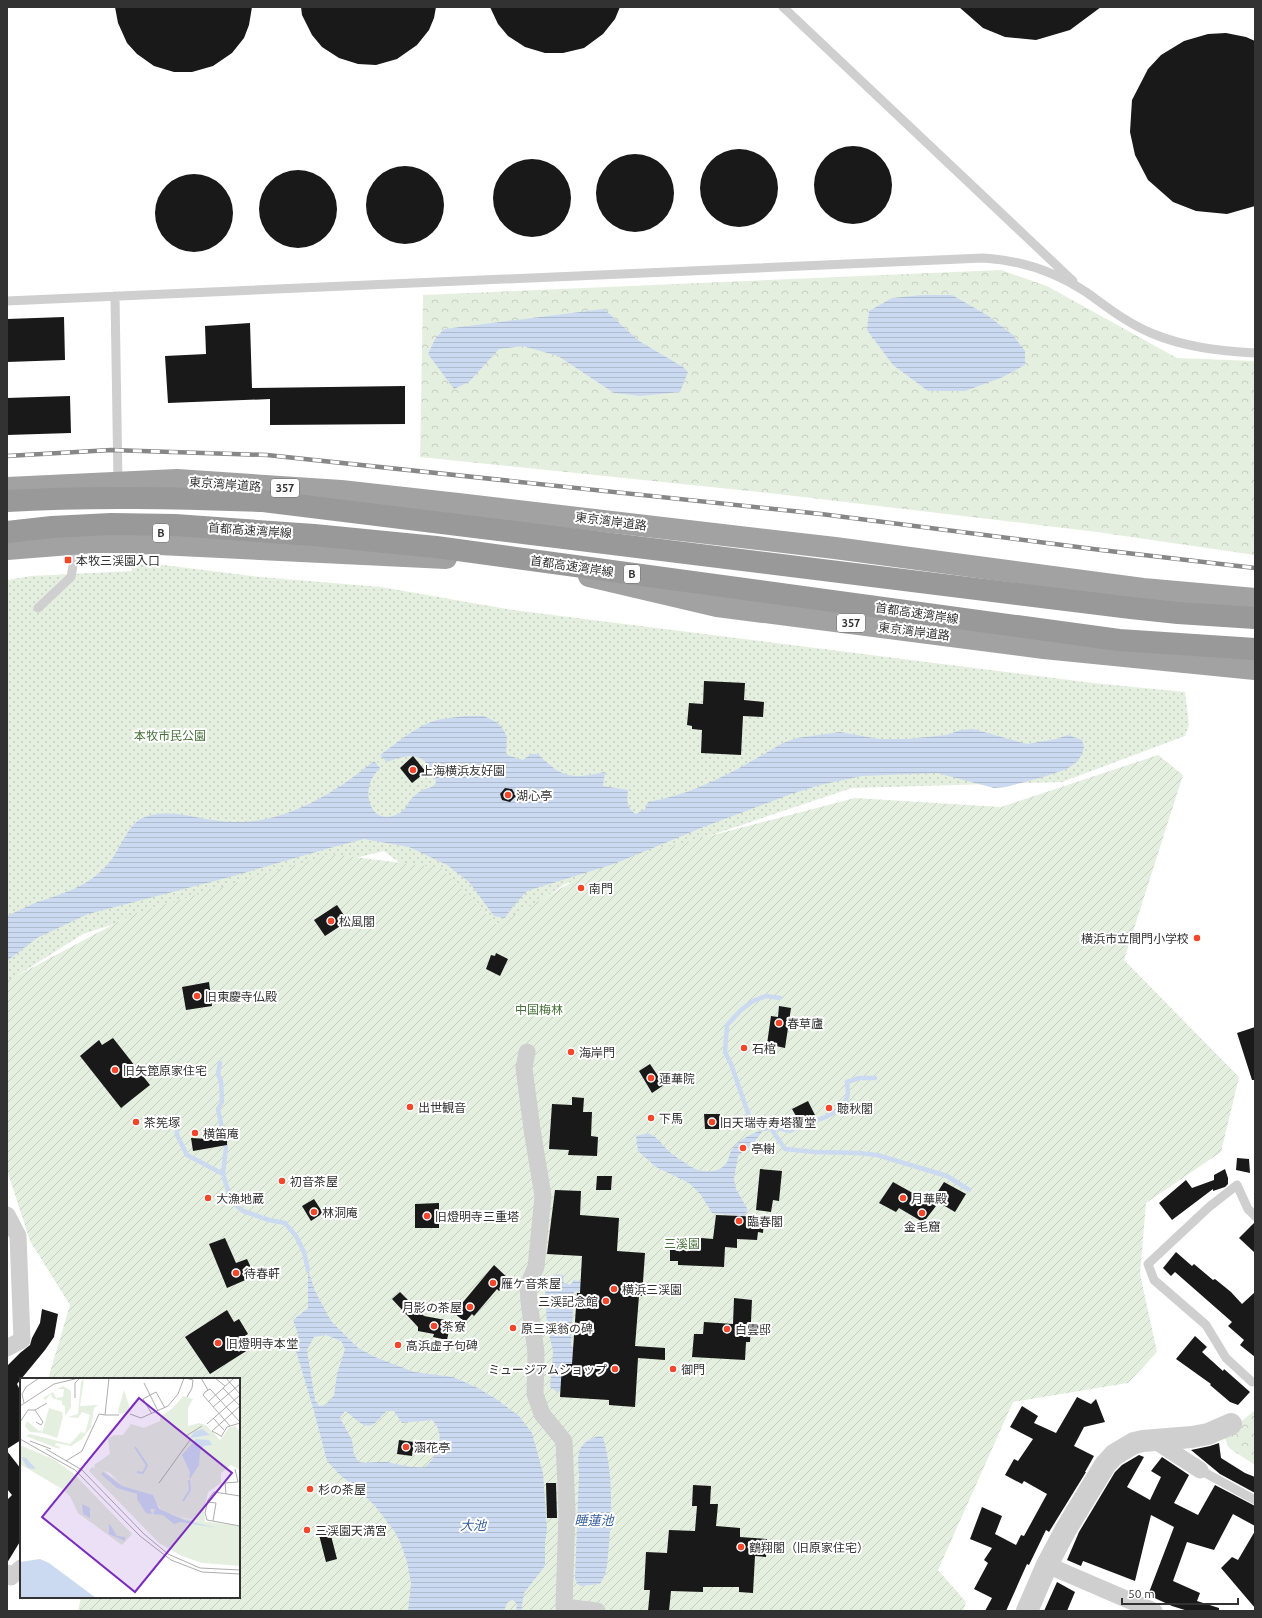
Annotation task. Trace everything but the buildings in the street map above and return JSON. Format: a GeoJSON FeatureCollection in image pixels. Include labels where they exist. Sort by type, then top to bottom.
{"type":"FeatureCollection","features":[{"type":"Feature","properties":{"kind":"highway","name":"東京湾岸道路"},"geometry":{"type":"LineString","coordinates":[[7,488],[177,480],[341,492],[835,548],[1143,589],[1255,599]]}},
{"type":"Feature","properties":{"kind":"highway","name":"B"},"geometry":{"type":"LineString","coordinates":[[7,501],[61,498],[170,497],[263,501],[1131,608],[1193,615],[1255,618]]}},
{"type":"Feature","properties":{"kind":"highway","name":"東京湾岸道路"},"geometry":{"type":"LineString","coordinates":[[562,516],[766,567],[1182,618],[1255,623]]}},
{"type":"Feature","properties":{"kind":"highway","name":"首都高速湾岸線"},"geometry":{"type":"LineString","coordinates":[[7,532],[52,527],[111,524],[175,525],[314,535],[436,547],[1119,640],[1255,649]]}},
{"type":"Feature","properties":{"kind":"highway","name":"B"},"geometry":{"type":"LineString","coordinates":[[7,540],[69,535],[178,533],[270,539],[314,535]]}},
{"type":"Feature","properties":{"kind":"highway","name":"東京湾岸道路"},"geometry":{"type":"LineString","coordinates":[[7,549],[95,542],[118,542],[451,558],[649,578],[1044,624],[1119,635],[1229,643],[1255,642]]}},
{"type":"Feature","properties":{"kind":"highway","name":"東京湾岸道路"},"geometry":{"type":"LineString","coordinates":[[553,568],[717,606],[1044,648],[1255,669]]}},
{"type":"Feature","properties":{"kind":"street"},"geometry":{"type":"LineString","coordinates":[[527,1052],[524,1068],[543,1196],[536,1267],[528,1285],[536,1352],[536,1394],[542,1414],[564,1441],[567,1511],[564,1607],[597,1611]]}},
{"type":"Feature","properties":{"kind":"street"},"geometry":{"type":"LineString","coordinates":[[7,1348],[22,1340],[18,1236],[8,1220]]}},
{"type":"Feature","properties":{"kind":"street"},"geometry":{"type":"LineString","coordinates":[[1027,1611],[1047,1565],[1066,1529],[1105,1465],[1114,1455],[1134,1444],[1154,1440],[1192,1437],[1208,1434],[1231,1424]]}},
{"type":"Feature","properties":{"kind":"street"},"geometry":{"type":"LineString","coordinates":[[1154,1440],[1200,1470]]}},
{"type":"Feature","properties":{"kind":"street"},"geometry":{"type":"LineString","coordinates":[[1047,1565],[1154,1611]]}},
{"type":"Feature","properties":{"kind":"street"},"geometry":{"type":"LineString","coordinates":[[7,1573],[11,1577],[20,1569]]}},
{"type":"Feature","properties":{"kind":"lane"},"geometry":{"type":"LineString","coordinates":[[783,7],[1084,291]]}},
{"type":"Feature","properties":{"kind":"lane"},"geometry":{"type":"LineString","coordinates":[[7,301],[983,258],[1002,259],[1025,264],[1049,272],[1084,291],[1129,322],[1150,333],[1180,344],[1202,349],[1255,353]]}},
{"type":"Feature","properties":{"kind":"lane"},"geometry":{"type":"LineString","coordinates":[[115,296],[118,483],[116,531],[118,542]]}},
{"type":"Feature","properties":{"kind":"lane"},"geometry":{"type":"LineString","coordinates":[[38,608],[71,577],[77,544]]}},
{"type":"Feature","properties":{"kind":"lane"},"geometry":{"type":"LineString","coordinates":[[1252,1382],[1226,1358],[1206,1326],[1154,1280],[1148,1264],[1209,1208],[1237,1186],[1248,1209],[1255,1216]]}},
{"type":"Feature","properties":{"kind":"lane"},"geometry":{"type":"LineString","coordinates":[[1200,1470],[1255,1500]]}},
{"type":"Feature","properties":{"kind":"green space"},"geometry":{"type":"Polygon","coordinates":[[[1001,270],[1047,286],[1177,358],[1255,361],[1255,555],[1097,532],[778,494],[420,457],[423,295],[1001,270]]]}},
{"type":"Feature","properties":{"kind":"green space","name":"本牧市民公園"},"geometry":{"type":"Polygon","coordinates":[[[131,561],[260,577],[381,587],[513,610],[1093,683],[1185,692],[1189,725],[1185,736],[1062,782],[852,788],[565,884],[494,933],[384,851],[219,891],[83,934],[7,982],[7,580],[31,576],[132,571],[131,561]]]}},
{"type":"Feature","properties":{"kind":"green space","name":"三溪園"},"geometry":{"type":"Polygon","coordinates":[[[1158,755],[1183,775],[1124,960],[1239,1077],[1221,1152],[1146,1203],[1140,1274],[1157,1352],[1128,1383],[1013,1402],[938,1570],[966,1602],[963,1611],[78,1611],[81,1598],[240,1598],[240,1378],[48,1378],[70,1305],[30,1241],[7,1170],[7,981],[133,914],[331,854],[441,868],[497,925],[605,863],[855,798],[1001,807],[1158,755]]]}},
{"type":"Feature","properties":{"kind":"green space"},"geometry":{"type":"Polygon","coordinates":[[[1255,1410],[1255,1465],[1229,1448],[1224,1436],[1255,1410]]]}},
{"type":"Feature","properties":{"kind":"water"},"geometry":{"type":"Polygon","coordinates":[[[922,295],[952,295],[987,315],[1013,335],[1025,351],[1025,365],[1003,377],[965,391],[928,391],[893,365],[867,330],[869,311],[892,298],[922,295]]]}},
{"type":"Feature","properties":{"kind":"water"},"geometry":{"type":"Polygon","coordinates":[[[604,309],[639,341],[683,367],[688,372],[680,392],[641,396],[614,393],[558,356],[523,346],[499,349],[469,382],[454,389],[428,354],[435,339],[444,329],[604,309]]]}},
{"type":"Feature","properties":{"kind":"water"},"geometry":{"type":"Polygon","coordinates":[[[466,716],[484,716],[498,723],[507,737],[506,754],[510,756],[523,760],[531,754],[538,754],[561,773],[568,775],[584,776],[605,772],[603,786],[628,790],[627,800],[630,809],[636,814],[645,809],[648,802],[684,793],[718,779],[783,743],[797,738],[840,732],[879,739],[907,739],[947,735],[960,730],[973,729],[1027,744],[1056,739],[1068,735],[1082,740],[1084,747],[1078,761],[1067,769],[1006,787],[994,788],[937,773],[862,776],[820,785],[791,794],[706,826],[614,864],[527,891],[505,918],[494,916],[469,882],[447,865],[409,847],[364,839],[230,877],[88,914],[37,938],[7,961],[7,916],[35,903],[74,889],[92,879],[108,864],[133,825],[139,820],[156,814],[178,814],[210,820],[232,822],[271,818],[290,812],[326,795],[374,761],[380,768],[370,783],[370,804],[377,814],[390,817],[400,813],[414,796],[423,790],[434,786],[436,781],[429,766],[425,761],[419,758],[407,756],[387,762],[380,755],[422,726],[441,719],[466,716]]]}},
{"type":"Feature","properties":{"kind":"water"},"geometry":{"type":"Polygon","coordinates":[[[764,1129],[753,1144],[738,1156],[734,1179],[736,1189],[748,1210],[744,1216],[712,1213],[701,1195],[689,1183],[656,1167],[638,1151],[636,1136],[648,1133],[658,1140],[673,1155],[691,1167],[710,1171],[720,1169],[724,1166],[728,1161],[731,1151],[737,1143],[764,1129]]]}},
{"type":"Feature","properties":{"kind":"water","name":"大池"},"geometry":{"type":"Polygon","coordinates":[[[308,1270],[315,1291],[331,1321],[358,1348],[375,1357],[414,1372],[453,1377],[478,1388],[519,1416],[532,1433],[543,1473],[547,1530],[545,1543],[545,1566],[524,1593],[521,1611],[516,1611],[517,1604],[513,1600],[508,1601],[504,1611],[408,1611],[411,1583],[407,1562],[395,1532],[375,1506],[339,1474],[327,1461],[296,1351],[298,1334],[293,1320],[308,1308],[308,1270]],[[326,1335],[314,1337],[307,1350],[315,1400],[319,1406],[326,1405],[334,1396],[337,1374],[345,1349],[341,1341],[326,1335]],[[345,1411],[340,1418],[352,1440],[354,1455],[359,1462],[387,1462],[410,1467],[425,1467],[437,1451],[440,1438],[439,1431],[432,1420],[402,1423],[394,1411],[387,1411],[375,1423],[367,1426],[359,1422],[345,1411]]]}},
{"type":"Feature","properties":{"kind":"water"},"geometry":{"type":"Polygon","coordinates":[[[555,1274],[563,1275],[564,1283],[570,1285],[574,1280],[585,1283],[588,1288],[574,1292],[571,1345],[575,1350],[590,1350],[566,1387],[557,1392],[550,1387],[553,1351],[547,1326],[545,1284],[555,1274]]]}},
{"type":"Feature","properties":{"kind":"water","name":"睡蓮池"},"geometry":{"type":"Polygon","coordinates":[[[599,1436],[603,1437],[607,1453],[611,1485],[611,1518],[607,1566],[605,1575],[600,1584],[580,1586],[575,1579],[579,1474],[578,1460],[582,1445],[599,1436]]]}},
{"type":"Feature","properties":{"kind":"waterway"},"geometry":{"type":"LineString","coordinates":[[780,998],[766,996],[753,1001],[741,1010],[727,1025],[725,1052],[731,1064],[749,1116],[764,1129],[770,1127],[785,1149],[877,1155],[947,1176],[969,1190]]}},
{"type":"Feature","properties":{"kind":"waterway"},"geometry":{"type":"LineString","coordinates":[[220,1063],[218,1074],[221,1081],[222,1102],[218,1109],[226,1147],[223,1174],[231,1201],[243,1211],[269,1220],[285,1223],[296,1236],[304,1252],[308,1270]]}},
{"type":"Feature","properties":{"kind":"waterway"},"geometry":{"type":"LineString","coordinates":[[772,1130],[779,1128],[790,1131],[803,1124],[830,1115],[836,1111],[846,1099],[848,1094],[847,1082],[859,1078],[875,1078]]}},
{"type":"Feature","properties":{"kind":"waterway"},"geometry":{"type":"LineString","coordinates":[[177,1125],[177,1135],[187,1155],[223,1174]]}},
{"type":"Feature","properties":{"kind":"railway"},"geometry":{"type":"LineString","coordinates":[[7,456],[111,450],[267,455],[821,514],[1255,568]]}},
{"type":"Feature","properties":{"kind":"place","name":"本牧三渓園入口"},"geometry":{"type":"Point","coordinates":[68,560]}},
{"type":"Feature","properties":{"kind":"place","name":"上海横浜友好園"},"geometry":{"type":"Point","coordinates":[413,770]}},
{"type":"Feature","properties":{"kind":"place","name":"湖心亭"},"geometry":{"type":"Point","coordinates":[508,795]}},
{"type":"Feature","properties":{"kind":"place","name":"南門"},"geometry":{"type":"Point","coordinates":[581,888]}},
{"type":"Feature","properties":{"kind":"place","name":"松風閣"},"geometry":{"type":"Point","coordinates":[331,921]}},
{"type":"Feature","properties":{"kind":"place","name":"横浜市立間門小学校"},"geometry":{"type":"Point","coordinates":[1197,938]}},
{"type":"Feature","properties":{"kind":"place","name":"旧東慶寺仏殿"},"geometry":{"type":"Point","coordinates":[197,996]}},
{"type":"Feature","properties":{"kind":"place","name":"春草廬"},"geometry":{"type":"Point","coordinates":[779,1023]}},
{"type":"Feature","properties":{"kind":"place","name":"石棺"},"geometry":{"type":"Point","coordinates":[744,1048]}},
{"type":"Feature","properties":{"kind":"place","name":"海岸門"},"geometry":{"type":"Point","coordinates":[571,1052]}},
{"type":"Feature","properties":{"kind":"place","name":"旧矢箆原家住宅"},"geometry":{"type":"Point","coordinates":[115,1070]}},
{"type":"Feature","properties":{"kind":"place","name":"蓮華院"},"geometry":{"type":"Point","coordinates":[651,1078]}},
{"type":"Feature","properties":{"kind":"place","name":"出世観音"},"geometry":{"type":"Point","coordinates":[410,1107]}},
{"type":"Feature","properties":{"kind":"place","name":"聴秋閣"},"geometry":{"type":"Point","coordinates":[829,1108]}},
{"type":"Feature","properties":{"kind":"place","name":"下馬"},"geometry":{"type":"Point","coordinates":[651,1118]}},
{"type":"Feature","properties":{"kind":"place","name":"茶筅塚"},"geometry":{"type":"Point","coordinates":[136,1122]}},
{"type":"Feature","properties":{"kind":"place","name":"旧天瑞寺寿塔覆堂"},"geometry":{"type":"Point","coordinates":[712,1122]}},
{"type":"Feature","properties":{"kind":"place","name":"横笛庵"},"geometry":{"type":"Point","coordinates":[195,1133]}},
{"type":"Feature","properties":{"kind":"place","name":"亭榭"},"geometry":{"type":"Point","coordinates":[743,1148]}},
{"type":"Feature","properties":{"kind":"place","name":"初音茶屋"},"geometry":{"type":"Point","coordinates":[282,1181]}},
{"type":"Feature","properties":{"kind":"place","name":"大漁地蔵"},"geometry":{"type":"Point","coordinates":[208,1198]}},
{"type":"Feature","properties":{"kind":"place","name":"月華殿"},"geometry":{"type":"Point","coordinates":[903,1198]}},
{"type":"Feature","properties":{"kind":"place","name":"林洞庵"},"geometry":{"type":"Point","coordinates":[314,1212]}},
{"type":"Feature","properties":{"kind":"place","name":"金毛窟"},"geometry":{"type":"Point","coordinates":[922,1213]}},
{"type":"Feature","properties":{"kind":"place","name":"旧燈明寺三重塔"},"geometry":{"type":"Point","coordinates":[427,1216]}},
{"type":"Feature","properties":{"kind":"place","name":"臨春閣"},"geometry":{"type":"Point","coordinates":[739,1221]}},
{"type":"Feature","properties":{"kind":"place","name":"待春軒"},"geometry":{"type":"Point","coordinates":[236,1273]}},
{"type":"Feature","properties":{"kind":"place","name":"雁ケ音茶屋"},"geometry":{"type":"Point","coordinates":[493,1283]}},
{"type":"Feature","properties":{"kind":"place","name":"横浜三渓園"},"geometry":{"type":"Point","coordinates":[614,1289]}},
{"type":"Feature","properties":{"kind":"place","name":"三渓記念館"},"geometry":{"type":"Point","coordinates":[606,1301]}},
{"type":"Feature","properties":{"kind":"place","name":"月影の茶屋"},"geometry":{"type":"Point","coordinates":[470,1307]}},
{"type":"Feature","properties":{"kind":"place","name":"茶寮"},"geometry":{"type":"Point","coordinates":[434,1326]}},
{"type":"Feature","properties":{"kind":"place","name":"原三渓翁の碑"},"geometry":{"type":"Point","coordinates":[513,1328]}},
{"type":"Feature","properties":{"kind":"place","name":"白雲邸"},"geometry":{"type":"Point","coordinates":[727,1329]}},
{"type":"Feature","properties":{"kind":"place","name":"旧燈明寺本堂"},"geometry":{"type":"Point","coordinates":[218,1343]}},
{"type":"Feature","properties":{"kind":"place","name":"高浜虚子句碑"},"geometry":{"type":"Point","coordinates":[398,1345]}},
{"type":"Feature","properties":{"kind":"place","name":"ミュージアムショップ"},"geometry":{"type":"Point","coordinates":[615,1369]}},
{"type":"Feature","properties":{"kind":"place","name":"御門"},"geometry":{"type":"Point","coordinates":[673,1369]}},
{"type":"Feature","properties":{"kind":"place","name":"涵花亭"},"geometry":{"type":"Point","coordinates":[406,1447]}},
{"type":"Feature","properties":{"kind":"place","name":"杉の茶屋"},"geometry":{"type":"Point","coordinates":[310,1489]}},
{"type":"Feature","properties":{"kind":"place","name":"三渓園天満宮"},"geometry":{"type":"Point","coordinates":[307,1530]}},
{"type":"Feature","properties":{"kind":"place","name":"鶴翔閣（旧原家住宅）"},"geometry":{"type":"Point","coordinates":[741,1547]}},
{"type":"Feature","properties":{"kind":"park label","name":"中国梅林"},"geometry":{"type":"Point","coordinates":[539,1009]}}]}
